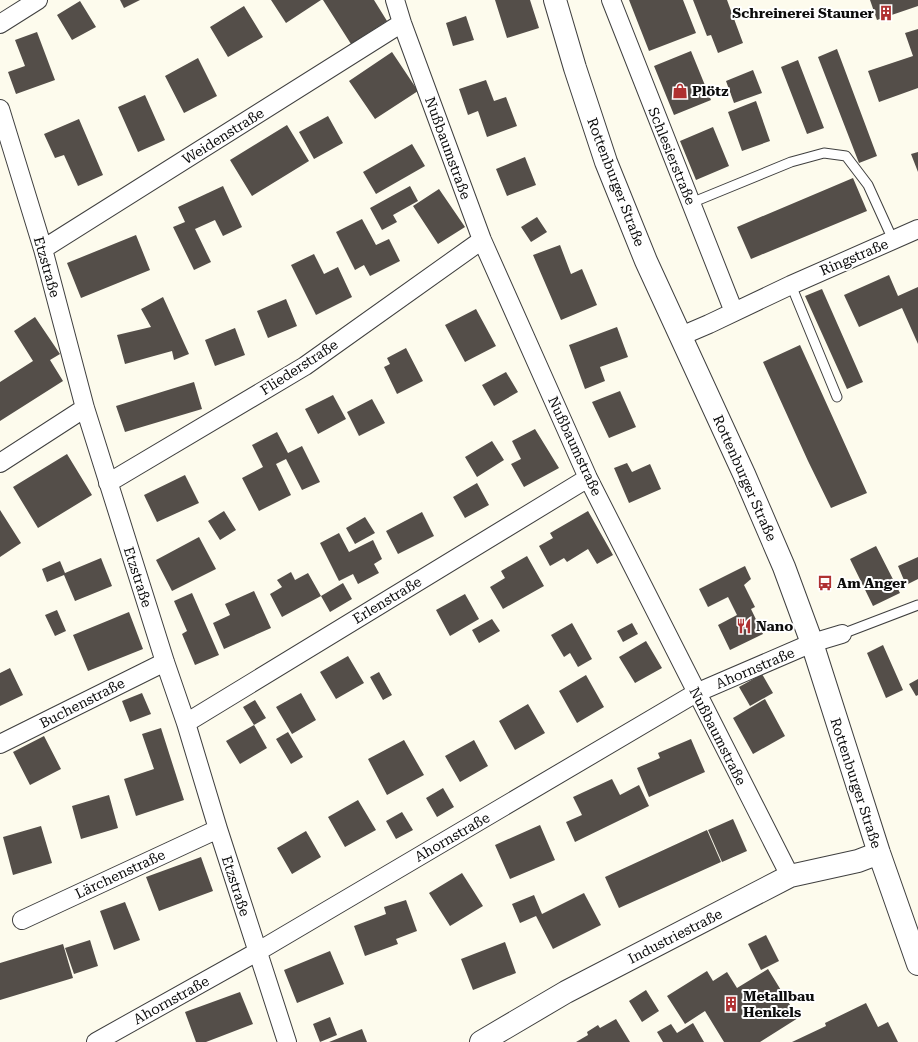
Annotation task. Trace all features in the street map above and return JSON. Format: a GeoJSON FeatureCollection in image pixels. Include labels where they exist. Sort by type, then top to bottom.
{"type":"FeatureCollection","features":[{"type":"Feature","properties":{"kind":"street"},"geometry":{"type":"LineString","coordinates":[[0,24],[38,0]]}},
{"type":"Feature","properties":{"kind":"street","name":"Nußbaumstraße"},"geometry":{"type":"LineString","coordinates":[[396,0],[402,23],[482,240],[588,478],[696,694],[790,876]]}},
{"type":"Feature","properties":{"kind":"street","name":"Rottenburger Straße"},"geometry":{"type":"LineString","coordinates":[[555,0],[575,68],[606,162],[646,261],[741,467],[784,566],[812,643],[879,852],[918,964]]}},
{"type":"Feature","properties":{"kind":"street","name":"Schlesierstraße"},"geometry":{"type":"LineString","coordinates":[[611,0],[734,312]]}},
{"type":"Feature","properties":{"kind":"street","name":"Weidenstraße"},"geometry":{"type":"LineString","coordinates":[[43,249],[402,23]]}},
{"type":"Feature","properties":{"kind":"street","name":"Etzstraße"},"geometry":{"type":"LineString","coordinates":[[0,110],[43,249],[85,408],[108,483],[287,1042]]}},
{"type":"Feature","properties":{"kind":"street","name":"Ringstraße"},"geometry":{"type":"LineString","coordinates":[[680,336],[791,284],[918,229]]}},
{"type":"Feature","properties":{"kind":"street","name":"Fliederstraße"},"geometry":{"type":"LineString","coordinates":[[108,483],[305,366],[482,240]]}},
{"type":"Feature","properties":{"kind":"street"},"geometry":{"type":"LineString","coordinates":[[0,463],[85,408]]}},
{"type":"Feature","properties":{"kind":"street","name":"Erlenstraße"},"geometry":{"type":"LineString","coordinates":[[186,723],[588,478]]}},
{"type":"Feature","properties":{"kind":"street"},"geometry":{"type":"LineString","coordinates":[[812,643],[842,634]]}},
{"type":"Feature","properties":{"kind":"street","name":"Ahornstraße"},"geometry":{"type":"LineString","coordinates":[[96,1042],[257,952],[696,694],[812,643]]}},
{"type":"Feature","properties":{"kind":"street","name":"Buchenstraße"},"geometry":{"type":"LineString","coordinates":[[0,744],[165,662]]}},
{"type":"Feature","properties":{"kind":"street","name":"Lärchenstraße"},"geometry":{"type":"LineString","coordinates":[[22,920],[218,829]]}},
{"type":"Feature","properties":{"kind":"street","name":"Industriestraße"},"geometry":{"type":"LineString","coordinates":[[481,1042],[566,992],[790,876],[858,861],[879,852]]}},
{"type":"Feature","properties":{"kind":"lane"},"geometry":{"type":"LineString","coordinates":[[691,203],[791,162],[824,153],[846,156],[868,185],[894,240]]}},
{"type":"Feature","properties":{"kind":"lane"},"geometry":{"type":"LineString","coordinates":[[791,284],[837,397]]}},
{"type":"Feature","properties":{"kind":"lane"},"geometry":{"type":"LineString","coordinates":[[842,634],[918,605]]}},
{"type":"Feature","properties":{"kind":"building"},"geometry":{"type":"Polygon","coordinates":[[[120,0],[140,0],[124,8],[120,0]]]}},
{"type":"Feature","properties":{"kind":"building"},"geometry":{"type":"Polygon","coordinates":[[[271,0],[321,0],[286,23],[271,0]]]}},
{"type":"Feature","properties":{"kind":"building"},"geometry":{"type":"Polygon","coordinates":[[[323,0],[374,0],[387,21],[351,44],[323,0]]]}},
{"type":"Feature","properties":{"kind":"building"},"geometry":{"type":"Polygon","coordinates":[[[495,0],[530,0],[539,28],[507,38],[495,0]]]}},
{"type":"Feature","properties":{"kind":"building"},"geometry":{"type":"Polygon","coordinates":[[[629,0],[683,0],[696,33],[649,51],[629,0]]]}},
{"type":"Feature","properties":{"kind":"building"},"geometry":{"type":"Polygon","coordinates":[[[693,0],[727,0],[743,43],[718,53],[711,35],[707,36],[693,0]]]}},
{"type":"Feature","properties":{"kind":"building","name":"Schreinerei Stauner"},"geometry":{"type":"Polygon","coordinates":[[[870,0],[918,0],[918,6],[877,20],[870,0]]]}},
{"type":"Feature","properties":{"kind":"building"},"geometry":{"type":"Polygon","coordinates":[[[80,1],[96,27],[72,40],[57,15],[80,1]]]}},
{"type":"Feature","properties":{"kind":"building"},"geometry":{"type":"Polygon","coordinates":[[[244,6],[263,37],[228,57],[210,27],[244,6]]]}},
{"type":"Feature","properties":{"kind":"building"},"geometry":{"type":"Polygon","coordinates":[[[466,16],[474,40],[453,46],[446,23],[466,16]]]}},
{"type":"Feature","properties":{"kind":"building"},"geometry":{"type":"Polygon","coordinates":[[[918,29],[918,88],[879,102],[868,71],[913,56],[905,33],[918,29]]]}},
{"type":"Feature","properties":{"kind":"building"},"geometry":{"type":"Polygon","coordinates":[[[37,32],[55,80],[16,94],[8,72],[25,66],[15,40],[37,32]]]}},
{"type":"Feature","properties":{"kind":"building"},"geometry":{"type":"Polygon","coordinates":[[[837,49],[877,156],[859,163],[818,57],[837,49]]]}},
{"type":"Feature","properties":{"kind":"building"},"geometry":{"type":"Polygon","coordinates":[[[691,51],[711,100],[674,115],[654,66],[691,51]]]}},
{"type":"Feature","properties":{"kind":"building"},"geometry":{"type":"Polygon","coordinates":[[[392,52],[418,91],[375,119],[349,81],[392,52]]]}},
{"type":"Feature","properties":{"kind":"building"},"geometry":{"type":"Polygon","coordinates":[[[198,58],[217,96],[184,113],[165,76],[198,58]]]}},
{"type":"Feature","properties":{"kind":"building"},"geometry":{"type":"Polygon","coordinates":[[[798,60],[824,128],[807,134],[781,67],[798,60]]]}},
{"type":"Feature","properties":{"kind":"building"},"geometry":{"type":"Polygon","coordinates":[[[753,70],[762,93],[734,103],[726,81],[753,70]]]}},
{"type":"Feature","properties":{"kind":"building"},"geometry":{"type":"Polygon","coordinates":[[[486,80],[494,101],[506,97],[517,126],[487,137],[478,111],[468,115],[459,89],[486,80]]]}},
{"type":"Feature","properties":{"kind":"building"},"geometry":{"type":"Polygon","coordinates":[[[145,95],[165,140],[138,152],[118,107],[145,95]]]}},
{"type":"Feature","properties":{"kind":"building"},"geometry":{"type":"Polygon","coordinates":[[[756,101],[770,141],[742,151],[728,112],[756,101]]]}},
{"type":"Feature","properties":{"kind":"building"},"geometry":{"type":"Polygon","coordinates":[[[328,116],[343,143],[314,159],[299,132],[328,116]]]}},
{"type":"Feature","properties":{"kind":"building"},"geometry":{"type":"Polygon","coordinates":[[[79,119],[103,175],[78,186],[64,155],[55,158],[44,134],[79,119]]]}},
{"type":"Feature","properties":{"kind":"building"},"geometry":{"type":"Polygon","coordinates":[[[287,125],[309,161],[252,196],[230,160],[287,125]]]}},
{"type":"Feature","properties":{"kind":"building"},"geometry":{"type":"Polygon","coordinates":[[[713,127],[729,166],[696,180],[680,141],[713,127]]]}},
{"type":"Feature","properties":{"kind":"building"},"geometry":{"type":"Polygon","coordinates":[[[412,144],[425,166],[376,194],[363,172],[412,144]]]}},
{"type":"Feature","properties":{"kind":"building"},"geometry":{"type":"Polygon","coordinates":[[[918,152],[918,172],[911,154],[918,152]]]}},
{"type":"Feature","properties":{"kind":"building"},"geometry":{"type":"Polygon","coordinates":[[[525,157],[536,185],[507,196],[496,169],[525,157]]]}},
{"type":"Feature","properties":{"kind":"building"},"geometry":{"type":"Polygon","coordinates":[[[853,178],[867,211],[751,259],[737,227],[853,178]]]}},
{"type":"Feature","properties":{"kind":"building"},"geometry":{"type":"Polygon","coordinates":[[[223,186],[242,227],[223,236],[215,220],[195,229],[211,262],[194,270],[173,227],[185,222],[178,207],[223,186]]]}},
{"type":"Feature","properties":{"kind":"building"},"geometry":{"type":"Polygon","coordinates":[[[410,186],[418,201],[393,215],[397,222],[382,230],[370,208],[410,186]]]}},
{"type":"Feature","properties":{"kind":"building"},"geometry":{"type":"Polygon","coordinates":[[[439,189],[465,227],[438,244],[413,206],[439,189]]]}},
{"type":"Feature","properties":{"kind":"building"},"geometry":{"type":"Polygon","coordinates":[[[537,217],[547,232],[531,242],[521,227],[537,217]]]}},
{"type":"Feature","properties":{"kind":"building"},"geometry":{"type":"Polygon","coordinates":[[[362,219],[376,245],[389,239],[400,261],[370,276],[364,265],[355,270],[336,232],[362,219]]]}},
{"type":"Feature","properties":{"kind":"building"},"geometry":{"type":"Polygon","coordinates":[[[136,235],[150,270],[81,298],[67,263],[136,235]]]}},
{"type":"Feature","properties":{"kind":"building"},"geometry":{"type":"Polygon","coordinates":[[[560,245],[571,274],[582,269],[597,305],[561,320],[533,255],[560,245]]]}},
{"type":"Feature","properties":{"kind":"building"},"geometry":{"type":"Polygon","coordinates":[[[314,254],[324,274],[338,267],[352,297],[316,315],[291,265],[314,254]]]}},
{"type":"Feature","properties":{"kind":"building"},"geometry":{"type":"Polygon","coordinates":[[[889,275],[898,296],[918,287],[918,344],[902,308],[859,327],[844,295],[889,275]]]}},
{"type":"Feature","properties":{"kind":"building"},"geometry":{"type":"Polygon","coordinates":[[[822,289],[863,382],[847,389],[805,296],[822,289]]]}},
{"type":"Feature","properties":{"kind":"building"},"geometry":{"type":"Polygon","coordinates":[[[163,297],[189,354],[174,360],[172,351],[125,364],[117,335],[151,327],[141,309],[163,297]]]}},
{"type":"Feature","properties":{"kind":"building"},"geometry":{"type":"Polygon","coordinates":[[[286,299],[297,326],[268,338],[257,311],[286,299]]]}},
{"type":"Feature","properties":{"kind":"building"},"geometry":{"type":"Polygon","coordinates":[[[476,309],[496,346],[465,362],[445,325],[476,309]]]}},
{"type":"Feature","properties":{"kind":"building"},"geometry":{"type":"Polygon","coordinates":[[[35,317],[60,354],[50,360],[63,381],[0,421],[0,382],[33,361],[14,331],[35,317]]]}},
{"type":"Feature","properties":{"kind":"building"},"geometry":{"type":"Polygon","coordinates":[[[617,327],[628,357],[600,367],[605,381],[585,389],[569,345],[617,327]]]}},
{"type":"Feature","properties":{"kind":"building"},"geometry":{"type":"Polygon","coordinates":[[[235,328],[245,355],[215,366],[205,340],[235,328]]]}},
{"type":"Feature","properties":{"kind":"building"},"geometry":{"type":"Polygon","coordinates":[[[800,345],[867,493],[831,508],[763,362],[800,345]]]}},
{"type":"Feature","properties":{"kind":"building"},"geometry":{"type":"Polygon","coordinates":[[[406,348],[423,381],[397,394],[384,367],[390,364],[387,358],[406,348]]]}},
{"type":"Feature","properties":{"kind":"building"},"geometry":{"type":"Polygon","coordinates":[[[506,372],[518,392],[494,406],[482,385],[506,372]]]}},
{"type":"Feature","properties":{"kind":"building"},"geometry":{"type":"Polygon","coordinates":[[[194,382],[202,409],[125,432],[116,406],[194,382]]]}},
{"type":"Feature","properties":{"kind":"building"},"geometry":{"type":"Polygon","coordinates":[[[620,391],[636,427],[609,438],[592,402],[620,391]]]}},
{"type":"Feature","properties":{"kind":"building"},"geometry":{"type":"Polygon","coordinates":[[[333,395],[346,419],[318,434],[305,409],[333,395]]]}},
{"type":"Feature","properties":{"kind":"building"},"geometry":{"type":"Polygon","coordinates":[[[372,399],[385,423],[359,436],[347,412],[372,399]]]}},
{"type":"Feature","properties":{"kind":"building"},"geometry":{"type":"Polygon","coordinates":[[[535,429],[559,468],[524,487],[511,464],[521,459],[512,441],[535,429]]]}},
{"type":"Feature","properties":{"kind":"building"},"geometry":{"type":"Polygon","coordinates":[[[277,432],[288,453],[302,446],[320,482],[302,490],[286,459],[276,464],[291,495],[259,511],[242,478],[263,467],[252,445],[277,432]]]}},
{"type":"Feature","properties":{"kind":"building"},"geometry":{"type":"Polygon","coordinates":[[[492,441],[504,460],[477,477],[465,457],[492,441]]]}},
{"type":"Feature","properties":{"kind":"building"},"geometry":{"type":"Polygon","coordinates":[[[67,454],[92,495],[38,528],[13,487],[67,454]]]}},
{"type":"Feature","properties":{"kind":"building"},"geometry":{"type":"Polygon","coordinates":[[[627,463],[632,472],[650,464],[661,489],[629,503],[614,468],[627,463]]]}},
{"type":"Feature","properties":{"kind":"building"},"geometry":{"type":"Polygon","coordinates":[[[185,475],[199,503],[157,522],[144,495],[185,475]]]}},
{"type":"Feature","properties":{"kind":"building"},"geometry":{"type":"Polygon","coordinates":[[[477,483],[489,505],[465,518],[453,497],[477,483]]]}},
{"type":"Feature","properties":{"kind":"building"},"geometry":{"type":"Polygon","coordinates":[[[0,510],[21,543],[0,557],[0,510]]]}},
{"type":"Feature","properties":{"kind":"building"},"geometry":{"type":"Polygon","coordinates":[[[224,511],[236,530],[220,540],[208,521],[224,511]]]}},
{"type":"Feature","properties":{"kind":"building"},"geometry":{"type":"Polygon","coordinates":[[[588,511],[613,555],[597,564],[588,549],[567,562],[564,558],[550,566],[539,546],[553,538],[550,533],[588,511]]]}},
{"type":"Feature","properties":{"kind":"building"},"geometry":{"type":"Polygon","coordinates":[[[422,512],[434,536],[398,554],[386,531],[422,512]]]}},
{"type":"Feature","properties":{"kind":"building"},"geometry":{"type":"Polygon","coordinates":[[[365,517],[375,533],[355,544],[346,528],[365,517]]]}},
{"type":"Feature","properties":{"kind":"building"},"geometry":{"type":"Polygon","coordinates":[[[339,533],[349,552],[373,540],[382,559],[374,564],[379,573],[358,584],[353,574],[339,581],[320,543],[339,533]]]}},
{"type":"Feature","properties":{"kind":"building"},"geometry":{"type":"Polygon","coordinates":[[[199,537],[216,569],[172,591],[156,560],[199,537]]]}},
{"type":"Feature","properties":{"kind":"building"},"geometry":{"type":"Polygon","coordinates":[[[876,546],[900,593],[873,606],[850,559],[876,546]]]}},
{"type":"Feature","properties":{"kind":"building"},"geometry":{"type":"Polygon","coordinates":[[[527,556],[544,586],[503,609],[490,587],[505,578],[501,571],[527,556]]]}},
{"type":"Feature","properties":{"kind":"building"},"geometry":{"type":"Polygon","coordinates":[[[918,557],[918,579],[906,585],[898,566],[918,557]]]}},
{"type":"Feature","properties":{"kind":"building"},"geometry":{"type":"Polygon","coordinates":[[[101,558],[112,586],[75,601],[64,575],[47,582],[42,569],[60,561],[65,573],[101,558]]]}},
{"type":"Feature","properties":{"kind":"building"},"geometry":{"type":"Polygon","coordinates":[[[745,566],[751,579],[744,585],[755,607],[751,609],[763,634],[730,650],[718,625],[737,615],[728,597],[708,607],[699,589],[745,566]]]}},
{"type":"Feature","properties":{"kind":"building"},"geometry":{"type":"Polygon","coordinates":[[[291,572],[295,580],[308,573],[321,596],[282,617],[270,594],[282,587],[277,580],[291,572]]]}},
{"type":"Feature","properties":{"kind":"building"},"geometry":{"type":"Polygon","coordinates":[[[343,583],[352,599],[330,612],[321,596],[343,583]]]}},
{"type":"Feature","properties":{"kind":"building"},"geometry":{"type":"Polygon","coordinates":[[[254,591],[271,628],[224,649],[213,623],[230,615],[225,604],[254,591]]]}},
{"type":"Feature","properties":{"kind":"building"},"geometry":{"type":"Polygon","coordinates":[[[192,593],[219,655],[195,665],[182,634],[187,631],[174,601],[192,593]]]}},
{"type":"Feature","properties":{"kind":"building"},"geometry":{"type":"Polygon","coordinates":[[[465,594],[479,619],[450,636],[436,610],[465,594]]]}},
{"type":"Feature","properties":{"kind":"building"},"geometry":{"type":"Polygon","coordinates":[[[57,610],[66,631],[55,636],[45,615],[57,610]]]}},
{"type":"Feature","properties":{"kind":"building"},"geometry":{"type":"Polygon","coordinates":[[[129,612],[143,649],[88,671],[73,635],[129,612]]]}},
{"type":"Feature","properties":{"kind":"building"},"geometry":{"type":"Polygon","coordinates":[[[492,619],[500,631],[479,643],[472,630],[492,619]]]}},
{"type":"Feature","properties":{"kind":"building"},"geometry":{"type":"Polygon","coordinates":[[[572,623],[592,659],[578,667],[570,653],[564,657],[551,635],[572,623]]]}},
{"type":"Feature","properties":{"kind":"building"},"geometry":{"type":"Polygon","coordinates":[[[632,623],[638,634],[623,642],[617,631],[632,623]]]}},
{"type":"Feature","properties":{"kind":"building"},"geometry":{"type":"Polygon","coordinates":[[[646,641],[662,668],[635,683],[619,657],[646,641]]]}},
{"type":"Feature","properties":{"kind":"building"},"geometry":{"type":"Polygon","coordinates":[[[883,645],[903,690],[886,698],[867,653],[883,645]]]}},
{"type":"Feature","properties":{"kind":"building"},"geometry":{"type":"Polygon","coordinates":[[[348,656],[364,683],[336,699],[320,672],[348,656]]]}},
{"type":"Feature","properties":{"kind":"building"},"geometry":{"type":"Polygon","coordinates":[[[10,668],[23,695],[0,706],[0,673],[10,668]]]}},
{"type":"Feature","properties":{"kind":"building"},"geometry":{"type":"Polygon","coordinates":[[[379,672],[392,695],[383,700],[370,677],[379,672]]]}},
{"type":"Feature","properties":{"kind":"building"},"geometry":{"type":"Polygon","coordinates":[[[762,674],[773,693],[750,706],[739,687],[762,674]]]}},
{"type":"Feature","properties":{"kind":"building"},"geometry":{"type":"Polygon","coordinates":[[[586,675],[604,707],[577,723],[559,691],[586,675]]]}},
{"type":"Feature","properties":{"kind":"building"},"geometry":{"type":"Polygon","coordinates":[[[918,679],[918,695],[916,696],[909,684],[918,679]]]}},
{"type":"Feature","properties":{"kind":"building"},"geometry":{"type":"Polygon","coordinates":[[[142,693],[151,714],[130,722],[122,701],[142,693]]]}},
{"type":"Feature","properties":{"kind":"building"},"geometry":{"type":"Polygon","coordinates":[[[301,693],[316,720],[292,734],[276,707],[301,693]]]}},
{"type":"Feature","properties":{"kind":"building"},"geometry":{"type":"Polygon","coordinates":[[[765,699],[785,736],[753,754],[733,718],[765,699]]]}},
{"type":"Feature","properties":{"kind":"building"},"geometry":{"type":"Polygon","coordinates":[[[255,700],[266,718],[254,725],[243,707],[255,700]]]}},
{"type":"Feature","properties":{"kind":"building"},"geometry":{"type":"Polygon","coordinates":[[[528,704],[545,733],[515,750],[499,721],[528,704]]]}},
{"type":"Feature","properties":{"kind":"building"},"geometry":{"type":"Polygon","coordinates":[[[254,725],[267,748],[240,764],[226,741],[254,725]]]}},
{"type":"Feature","properties":{"kind":"building"},"geometry":{"type":"Polygon","coordinates":[[[161,728],[184,800],[136,816],[124,779],[154,769],[142,734],[161,728]]]}},
{"type":"Feature","properties":{"kind":"building"},"geometry":{"type":"Polygon","coordinates":[[[288,732],[303,757],[291,764],[276,739],[288,732]]]}},
{"type":"Feature","properties":{"kind":"building"},"geometry":{"type":"Polygon","coordinates":[[[44,736],[61,769],[30,785],[13,752],[44,736]]]}},
{"type":"Feature","properties":{"kind":"building"},"geometry":{"type":"Polygon","coordinates":[[[691,739],[705,772],[649,797],[637,768],[660,758],[658,753],[691,739]]]}},
{"type":"Feature","properties":{"kind":"building"},"geometry":{"type":"Polygon","coordinates":[[[404,740],[424,775],[387,795],[368,759],[404,740]]]}},
{"type":"Feature","properties":{"kind":"building"},"geometry":{"type":"Polygon","coordinates":[[[474,740],[488,766],[460,782],[445,756],[474,740]]]}},
{"type":"Feature","properties":{"kind":"building"},"geometry":{"type":"Polygon","coordinates":[[[612,779],[620,795],[639,785],[649,806],[575,842],[566,822],[582,815],[573,797],[612,779]]]}},
{"type":"Feature","properties":{"kind":"building"},"geometry":{"type":"Polygon","coordinates":[[[443,788],[454,807],[437,817],[426,798],[443,788]]]}},
{"type":"Feature","properties":{"kind":"building"},"geometry":{"type":"Polygon","coordinates":[[[109,795],[118,828],[81,839],[72,806],[109,795]]]}},
{"type":"Feature","properties":{"kind":"building"},"geometry":{"type":"Polygon","coordinates":[[[358,800],[376,830],[345,847],[328,817],[358,800]]]}},
{"type":"Feature","properties":{"kind":"building"},"geometry":{"type":"Polygon","coordinates":[[[402,812],[413,830],[396,839],[386,821],[402,812]]]}},
{"type":"Feature","properties":{"kind":"building"},"geometry":{"type":"Polygon","coordinates":[[[733,819],[747,851],[722,862],[708,830],[733,819]]]}},
{"type":"Feature","properties":{"kind":"building"},"geometry":{"type":"Polygon","coordinates":[[[540,825],[555,860],[510,879],[495,845],[540,825]]]}},
{"type":"Feature","properties":{"kind":"building"},"geometry":{"type":"Polygon","coordinates":[[[41,826],[52,863],[13,875],[3,837],[41,826]]]}},
{"type":"Feature","properties":{"kind":"building"},"geometry":{"type":"Polygon","coordinates":[[[707,830],[721,862],[619,908],[605,877],[707,830]]]}},
{"type":"Feature","properties":{"kind":"building"},"geometry":{"type":"Polygon","coordinates":[[[306,831],[321,857],[292,874],[277,848],[306,831]]]}},
{"type":"Feature","properties":{"kind":"building"},"geometry":{"type":"Polygon","coordinates":[[[201,857],[213,891],[159,911],[146,877],[201,857]]]}},
{"type":"Feature","properties":{"kind":"building"},"geometry":{"type":"Polygon","coordinates":[[[462,873],[483,906],[450,926],[429,893],[462,873]]]}},
{"type":"Feature","properties":{"kind":"building"},"geometry":{"type":"Polygon","coordinates":[[[584,893],[601,925],[553,949],[536,916],[520,923],[512,904],[534,895],[542,914],[584,893]]]}},
{"type":"Feature","properties":{"kind":"building"},"geometry":{"type":"Polygon","coordinates":[[[406,900],[417,931],[396,939],[398,944],[365,956],[354,926],[386,914],[384,907],[406,900]]]}},
{"type":"Feature","properties":{"kind":"building"},"geometry":{"type":"Polygon","coordinates":[[[125,902],[140,940],[114,950],[100,911],[125,902]]]}},
{"type":"Feature","properties":{"kind":"building"},"geometry":{"type":"Polygon","coordinates":[[[766,935],[779,961],[761,970],[748,944],[766,935]]]}},
{"type":"Feature","properties":{"kind":"building"},"geometry":{"type":"Polygon","coordinates":[[[90,940],[98,966],[74,974],[65,948],[90,940]]]}},
{"type":"Feature","properties":{"kind":"building"},"geometry":{"type":"Polygon","coordinates":[[[505,942],[516,973],[473,990],[461,959],[505,942]]]}},
{"type":"Feature","properties":{"kind":"building"},"geometry":{"type":"Polygon","coordinates":[[[63,944],[73,978],[0,1000],[0,963],[63,944]]]}},
{"type":"Feature","properties":{"kind":"building"},"geometry":{"type":"Polygon","coordinates":[[[330,951],[344,984],[297,1003],[284,970],[330,951]]]}},
{"type":"Feature","properties":{"kind":"building","name":"Metallbau Henkels"},"geometry":{"type":"Polygon","coordinates":[[[768,969],[798,1018],[760,1042],[724,1042],[705,1011],[685,1024],[667,996],[707,971],[713,981],[727,972],[737,988],[768,969]]]}},
{"type":"Feature","properties":{"kind":"building"},"geometry":{"type":"Polygon","coordinates":[[[646,990],[659,1011],[642,1022],[629,1001],[646,990]]]}},
{"type":"Feature","properties":{"kind":"building"},"geometry":{"type":"Polygon","coordinates":[[[240,992],[253,1024],[206,1042],[196,1042],[185,1012],[240,992]]]}},
{"type":"Feature","properties":{"kind":"building"},"geometry":{"type":"Polygon","coordinates":[[[866,1003],[878,1027],[888,1022],[898,1042],[792,1042],[826,1026],[825,1023],[866,1003]]]}},
{"type":"Feature","properties":{"kind":"building"},"geometry":{"type":"Polygon","coordinates":[[[330,1017],[337,1035],[320,1042],[313,1024],[330,1017]]]}},
{"type":"Feature","properties":{"kind":"building"},"geometry":{"type":"Polygon","coordinates":[[[616,1019],[630,1042],[576,1042],[588,1035],[587,1032],[598,1025],[600,1028],[616,1019]]]}},
{"type":"Feature","properties":{"kind":"building"},"geometry":{"type":"Polygon","coordinates":[[[693,1023],[704,1042],[663,1042],[657,1032],[671,1024],[677,1033],[693,1023]]]}},
{"type":"Feature","properties":{"kind":"building"},"geometry":{"type":"Polygon","coordinates":[[[362,1029],[367,1042],[329,1042],[362,1029]]]}},
{"type":"Feature","properties":{"kind":"place","name":"Schreinerei Stauner"},"geometry":{"type":"Point","coordinates":[886,13]}},
{"type":"Feature","properties":{"kind":"place","name":"Plötz"},"geometry":{"type":"Point","coordinates":[680,91]}},
{"type":"Feature","properties":{"kind":"place","name":"Am Anger"},"geometry":{"type":"Point","coordinates":[825,583]}},
{"type":"Feature","properties":{"kind":"place","name":"Nano"},"geometry":{"type":"Point","coordinates":[744,626]}},
{"type":"Feature","properties":{"kind":"place","name":"Metallbau Henkels"},"geometry":{"type":"Point","coordinates":[731,1004]}}]}
